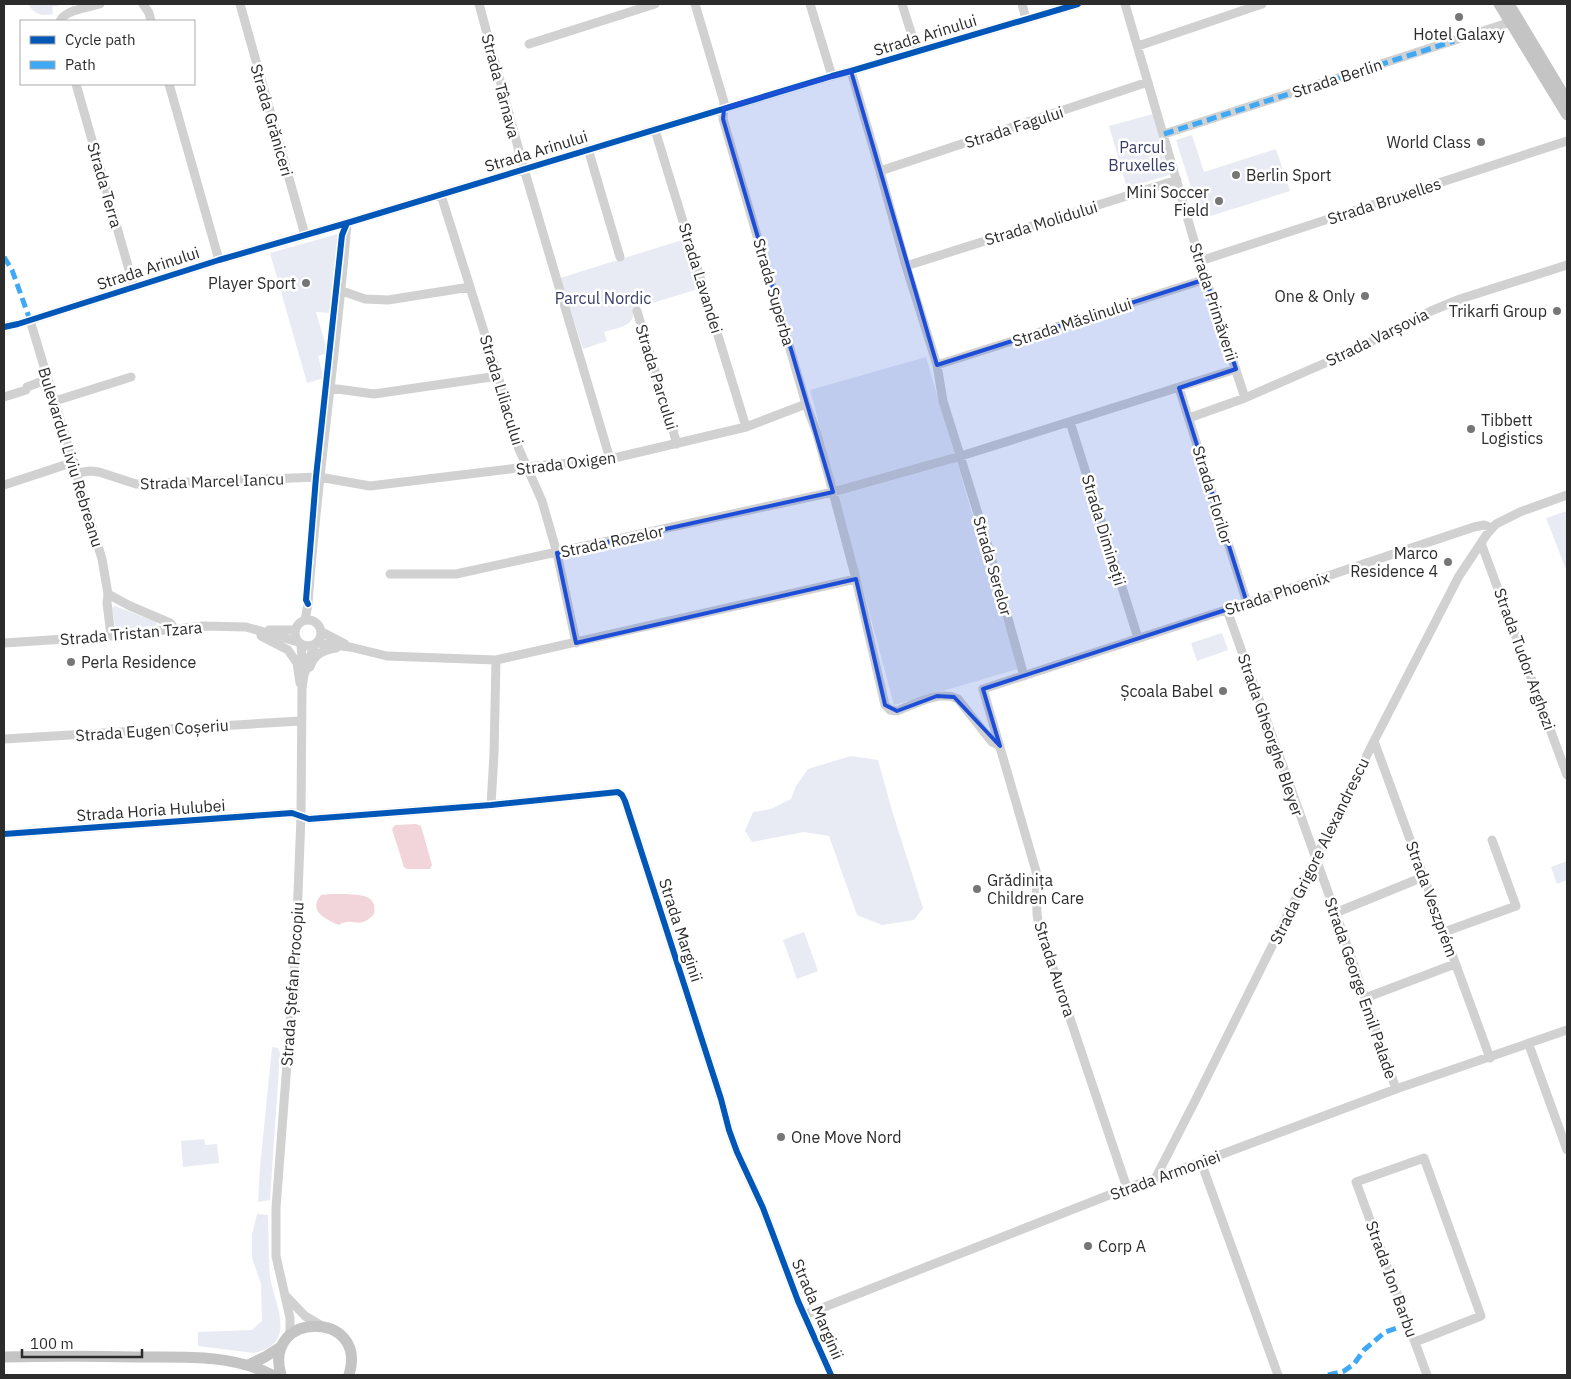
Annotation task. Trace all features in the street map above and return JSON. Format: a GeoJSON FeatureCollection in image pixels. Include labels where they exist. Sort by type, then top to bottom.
{"type":"FeatureCollection","features":[{"type":"Feature","properties":{"kind":"main road"},"geometry":{"type":"LineString","coordinates":[[1499,4],[1567,115]]}},
{"type":"Feature","properties":{"kind":"main road"},"geometry":{"type":"LineString","coordinates":[[1509,4],[1567,101]]}},
{"type":"Feature","properties":{"kind":"main road"},"geometry":{"type":"LineString","coordinates":[[248,1364],[266,1357],[298,1330],[310,1326],[322,1326],[340,1335],[346,1344],[350,1353],[354,1375]]}},
{"type":"Feature","properties":{"kind":"main road"},"geometry":{"type":"LineString","coordinates":[[281,1375],[278,1365],[279,1355],[285,1342]]}},
{"type":"Feature","properties":{"kind":"main road"},"geometry":{"type":"LineString","coordinates":[[4,1357],[194,1357],[248,1364],[272,1375]]}},
{"type":"Feature","properties":{"kind":"main road"},"geometry":{"type":"LineString","coordinates":[[349,1375],[352,1363]]}},
{"type":"Feature","properties":{"kind":"street"},"geometry":{"type":"LineString","coordinates":[[60,20],[66,14],[100,4]]}},
{"type":"Feature","properties":{"kind":"street"},"geometry":{"type":"LineString","coordinates":[[143,4],[151,20]]}},
{"type":"Feature","properties":{"kind":"street","name":"Strada Târnava"},"geometry":{"type":"LineString","coordinates":[[479,4],[524,169],[610,459]]}},
{"type":"Feature","properties":{"kind":"street"},"geometry":{"type":"LineString","coordinates":[[529,44],[655,4]]}},
{"type":"Feature","properties":{"kind":"street","name":"Strada Superba"},"geometry":{"type":"LineString","coordinates":[[695,4],[724,102],[723,119],[833,492],[856,579],[884,702],[887,708],[897,711],[941,696],[954,697],[958,699],[992,742],[1000,746]]}},
{"type":"Feature","properties":{"kind":"street"},"geometry":{"type":"LineString","coordinates":[[810,4],[832,76]]}},
{"type":"Feature","properties":{"kind":"street"},"geometry":{"type":"LineString","coordinates":[[902,4],[916,52]]}},
{"type":"Feature","properties":{"kind":"street"},"geometry":{"type":"LineString","coordinates":[[1022,4],[1026,20]]}},
{"type":"Feature","properties":{"kind":"street","name":"Strada Arinului"},"geometry":{"type":"LineString","coordinates":[[4,327],[219,260],[724,108],[1078,4]]}},
{"type":"Feature","properties":{"kind":"street","name":"Strada Primăverii"},"geometry":{"type":"LineString","coordinates":[[1125,4],[1200,261],[1245,398]]}},
{"type":"Feature","properties":{"kind":"street"},"geometry":{"type":"LineString","coordinates":[[1138,46],[1262,4]]}},
{"type":"Feature","properties":{"kind":"street","name":"Strada Grăniceri"},"geometry":{"type":"LineString","coordinates":[[240,5],[304,235]]}},
{"type":"Feature","properties":{"kind":"street","name":"Strada Berlin"},"geometry":{"type":"LineString","coordinates":[[1164,134],[1511,22]]}},
{"type":"Feature","properties":{"kind":"street","name":"Strada Serelor"},"geometry":{"type":"LineString","coordinates":[[851,71],[906,266],[938,365],[942,401],[961,456],[1024,676]]}},
{"type":"Feature","properties":{"kind":"street","name":"Strada Fagului"},"geometry":{"type":"LineString","coordinates":[[880,171],[1148,82]]}},
{"type":"Feature","properties":{"kind":"street","name":"Strada Terra"},"geometry":{"type":"LineString","coordinates":[[76,85],[134,286]]}},
{"type":"Feature","properties":{"kind":"street"},"geometry":{"type":"LineString","coordinates":[[169,85],[219,260]]}},
{"type":"Feature","properties":{"kind":"street","name":"Strada Lavandei"},"geometry":{"type":"LineString","coordinates":[[656,130],[746,427]]}},
{"type":"Feature","properties":{"kind":"street","name":"Strada Bruxelles"},"geometry":{"type":"LineString","coordinates":[[1200,261],[1567,141]]}},
{"type":"Feature","properties":{"kind":"street"},"geometry":{"type":"LineString","coordinates":[[588,149],[620,257]]}},
{"type":"Feature","properties":{"kind":"street","name":"Strada Molidului"},"geometry":{"type":"LineString","coordinates":[[906,266],[1177,180]]}},
{"type":"Feature","properties":{"kind":"street","name":"Strada Liliacului"},"geometry":{"type":"LineString","coordinates":[[441,194],[498,376],[518,447],[542,500],[557,553],[576,643]]}},
{"type":"Feature","properties":{"kind":"street"},"geometry":{"type":"LineString","coordinates":[[310,621],[308,604],[319,477],[342,291],[347,223]]}},
{"type":"Feature","properties":{"kind":"street","name":"Strada Varșovia"},"geometry":{"type":"LineString","coordinates":[[1189,418],[1245,398],[1369,343],[1431,311],[1460,299],[1567,265]]}},
{"type":"Feature","properties":{"kind":"street","name":"Strada Măslinului"},"geometry":{"type":"LineString","coordinates":[[938,365],[1206,279]]}},
{"type":"Feature","properties":{"kind":"street"},"geometry":{"type":"LineString","coordinates":[[342,291],[365,299],[388,300],[470,288]]}},
{"type":"Feature","properties":{"kind":"street","name":"Strada Parcului"},"geometry":{"type":"LineString","coordinates":[[637,311],[677,444]]}},
{"type":"Feature","properties":{"kind":"street","name":"Bulevardul Liviu Rebreanu"},"geometry":{"type":"LineString","coordinates":[[30,320],[102,559],[108,594],[107,603],[111,636]]}},
{"type":"Feature","properties":{"kind":"street","name":"Strada Primăverii"},"geometry":{"type":"LineString","coordinates":[[961,456],[1236,369]]}},
{"type":"Feature","properties":{"kind":"street"},"geometry":{"type":"LineString","coordinates":[[330,388],[374,394],[498,376]]}},
{"type":"Feature","properties":{"kind":"street"},"geometry":{"type":"LineString","coordinates":[[55,401],[131,377]]}},
{"type":"Feature","properties":{"kind":"street"},"geometry":{"type":"LineString","coordinates":[[4,397],[26,390],[27,387],[48,379]]}},
{"type":"Feature","properties":{"kind":"street"},"geometry":{"type":"LineString","coordinates":[[4,391],[24,385],[27,387]]}},
{"type":"Feature","properties":{"kind":"street","name":"Strada Florilor"},"geometry":{"type":"LineString","coordinates":[[1179,388],[1247,603]]}},
{"type":"Feature","properties":{"kind":"street","name":"Strada Oxigen"},"geometry":{"type":"LineString","coordinates":[[319,477],[370,486],[610,459],[746,427],[806,404]]}},
{"type":"Feature","properties":{"kind":"street","name":"Strada Dimineții"},"geometry":{"type":"LineString","coordinates":[[1070,422],[1138,638]]}},
{"type":"Feature","properties":{"kind":"street","name":"Strada Rozelor"},"geometry":{"type":"LineString","coordinates":[[390,574],[456,574],[833,492],[961,456]]}},
{"type":"Feature","properties":{"kind":"street"},"geometry":{"type":"LineString","coordinates":[[4,485],[74,462]]}},
{"type":"Feature","properties":{"kind":"street","name":"Strada Marcel Iancu"},"geometry":{"type":"LineString","coordinates":[[77,473],[90,470],[136,484],[319,477]]}},
{"type":"Feature","properties":{"kind":"street","name":"Strada Phoenix"},"geometry":{"type":"LineString","coordinates":[[983,689],[1474,527],[1484,526],[1492,528],[1520,512],[1567,495]]}},
{"type":"Feature","properties":{"kind":"street","name":"Strada Grigore Alexandrescu"},"geometry":{"type":"LineString","coordinates":[[1155,1179],[1374,741],[1459,576],[1492,528]]}},
{"type":"Feature","properties":{"kind":"street","name":"Strada Tudor Arghezi"},"geometry":{"type":"LineString","coordinates":[[1481,543],[1567,775]]}},
{"type":"Feature","properties":{"kind":"street"},"geometry":{"type":"LineString","coordinates":[[315,644],[350,647],[387,656],[496,660],[856,579]]}},
{"type":"Feature","properties":{"kind":"street"},"geometry":{"type":"LineString","coordinates":[[108,594],[130,606],[170,623],[175,629]]}},
{"type":"Feature","properties":{"kind":"street","name":"Strada Gheorghe Bleyer"},"geometry":{"type":"LineString","coordinates":[[1227,610],[1315,859]]}},
{"type":"Feature","properties":{"kind":"street"},"geometry":{"type":"LineString","coordinates":[[322,632],[320,640],[309,647],[299,643],[295,634],[299,624],[310,621],[319,626],[322,632],[350,647]]}},
{"type":"Feature","properties":{"kind":"street","name":"Strada Tristan Tzara"},"geometry":{"type":"LineString","coordinates":[[4,643],[111,636],[204,626],[246,627],[299,643]]}},
{"type":"Feature","properties":{"kind":"street"},"geometry":{"type":"LineString","coordinates":[[246,627],[288,650],[297,663],[302,688]]}},
{"type":"Feature","properties":{"kind":"street","name":"Strada Tristan Tzara"},"geometry":{"type":"LineString","coordinates":[[259,630],[295,630]]}},
{"type":"Feature","properties":{"kind":"street","name":"Strada Ștefan Procopiu"},"geometry":{"type":"LineString","coordinates":[[299,643],[304,675]]}},
{"type":"Feature","properties":{"kind":"street","name":"Strada Ștefan Procopiu"},"geometry":{"type":"LineString","coordinates":[[285,1342],[290,1331],[290,1318],[276,1256],[276,1208],[296,945],[301,816],[300,721],[302,688],[304,675],[315,644]]}},
{"type":"Feature","properties":{"kind":"street"},"geometry":{"type":"LineString","coordinates":[[302,688],[311,662],[316,656],[328,649],[350,647]]}},
{"type":"Feature","properties":{"kind":"street"},"geometry":{"type":"LineString","coordinates":[[491,804],[496,660]]}},
{"type":"Feature","properties":{"kind":"street","name":"Strada Aurora"},"geometry":{"type":"LineString","coordinates":[[983,689],[1036,871],[1039,926],[1127,1188]]}},
{"type":"Feature","properties":{"kind":"street","name":"Strada Eugen Coșeriu"},"geometry":{"type":"LineString","coordinates":[[4,740],[300,721]]}},
{"type":"Feature","properties":{"kind":"street","name":"Strada Veszprém"},"geometry":{"type":"LineString","coordinates":[[1374,741],[1490,1058]]}},
{"type":"Feature","properties":{"kind":"street","name":"Strada Marginii"},"geometry":{"type":"LineString","coordinates":[[301,816],[309,820],[612,792],[618,792],[622,795],[716,1082],[729,1130],[763,1208],[804,1316],[831,1375]]}},
{"type":"Feature","properties":{"kind":"street","name":"Strada Horia Hulubei"},"geometry":{"type":"LineString","coordinates":[[4,834],[292,813],[301,816]]}},
{"type":"Feature","properties":{"kind":"street"},"geometry":{"type":"LineString","coordinates":[[1444,932],[1516,906],[1492,840]]}},
{"type":"Feature","properties":{"kind":"street","name":"Strada George Emil Palade"},"geometry":{"type":"LineString","coordinates":[[1315,859],[1396,1089]]}},
{"type":"Feature","properties":{"kind":"street"},"geometry":{"type":"LineString","coordinates":[[1335,913],[1424,877]]}},
{"type":"Feature","properties":{"kind":"street"},"geometry":{"type":"LineString","coordinates":[[1365,998],[1455,964]]}},
{"type":"Feature","properties":{"kind":"street","name":"Strada Armoniei"},"geometry":{"type":"LineString","coordinates":[[804,1316],[1127,1188],[1396,1089],[1529,1045],[1567,1030]]}},
{"type":"Feature","properties":{"kind":"street"},"geometry":{"type":"LineString","coordinates":[[1529,1045],[1567,1150]]}},
{"type":"Feature","properties":{"kind":"street","name":"Strada Ion Barbu"},"geometry":{"type":"LineString","coordinates":[[1415,1342],[1481,1316],[1424,1158],[1356,1182],[1427,1375]]}},
{"type":"Feature","properties":{"kind":"street"},"geometry":{"type":"LineString","coordinates":[[1201,1162],[1278,1375]]}},
{"type":"Feature","properties":{"kind":"street"},"geometry":{"type":"LineString","coordinates":[[283,1293],[305,1316],[322,1326]]}},
{"type":"Feature","properties":{"kind":"highlighted area"},"geometry":{"type":"Polygon","coordinates":[[[851,71],[937,365],[1206,279],[1236,369],[1179,388],[1247,603],[983,689],[1000,746],[954,697],[937,696],[897,711],[885,705],[856,579],[576,643],[557,553],[833,492],[723,119],[724,108],[851,71]]]}},
{"type":"Feature","properties":{"kind":"green space"},"geometry":{"type":"Polygon","coordinates":[[[28,4],[63,4],[52,7],[53,14],[45,15],[39,14],[28,4]]]}},
{"type":"Feature","properties":{"kind":"green space","name":"Parcul Bruxelles"},"geometry":{"type":"Polygon","coordinates":[[[1153,114],[1172,174],[1127,188],[1109,126],[1153,114]]]}},
{"type":"Feature","properties":{"kind":"green space","name":"Berlin Sport"},"geometry":{"type":"Polygon","coordinates":[[[1192,135],[1204,172],[1276,149],[1290,191],[1201,219],[1176,140],[1192,135]]]}},
{"type":"Feature","properties":{"kind":"green space","name":"Player Sport"},"geometry":{"type":"Polygon","coordinates":[[[338,234],[330,313],[316,312],[328,353],[318,356],[324,378],[307,383],[270,253],[338,234]]]}},
{"type":"Feature","properties":{"kind":"green space","name":"Parcul Nordic"},"geometry":{"type":"Polygon","coordinates":[[[682,240],[698,289],[633,309],[632,319],[629,323],[604,332],[607,341],[583,349],[560,278],[682,240]]]}},
{"type":"Feature","properties":{"kind":"green space"},"geometry":{"type":"Polygon","coordinates":[[[926,357],[1018,669],[894,705],[810,390],[926,357]]]}},
{"type":"Feature","properties":{"kind":"green space"},"geometry":{"type":"Polygon","coordinates":[[[1567,511],[1567,572],[1546,518],[1567,511]]]}},
{"type":"Feature","properties":{"kind":"green space"},"geometry":{"type":"Polygon","coordinates":[[[115,606],[157,624],[155,626],[118,629],[115,626],[112,608],[115,606]]]}},
{"type":"Feature","properties":{"kind":"green space"},"geometry":{"type":"Polygon","coordinates":[[[1222,633],[1228,650],[1197,661],[1191,643],[1222,633]]]}},
{"type":"Feature","properties":{"kind":"green space"},"geometry":{"type":"Polygon","coordinates":[[[851,756],[878,760],[923,908],[914,920],[882,925],[857,915],[829,836],[804,832],[752,842],[745,831],[753,812],[771,809],[791,799],[796,786],[808,769],[851,756]]]}},
{"type":"Feature","properties":{"kind":"green space"},"geometry":{"type":"Polygon","coordinates":[[[1567,861],[1567,880],[1557,884],[1551,867],[1567,861]]]}},
{"type":"Feature","properties":{"kind":"green space"},"geometry":{"type":"Polygon","coordinates":[[[804,932],[818,971],[797,979],[783,940],[804,932]]]}},
{"type":"Feature","properties":{"kind":"green space"},"geometry":{"type":"Polygon","coordinates":[[[272,1047],[278,1048],[280,1053],[270,1200],[258,1202],[260,1167],[272,1047]]]}},
{"type":"Feature","properties":{"kind":"green space"},"geometry":{"type":"Polygon","coordinates":[[[204,1139],[205,1145],[217,1144],[219,1163],[183,1167],[181,1141],[204,1139]]]}},
{"type":"Feature","properties":{"kind":"green space"},"geometry":{"type":"Polygon","coordinates":[[[257,1214],[268,1215],[270,1276],[279,1310],[280,1322],[280,1332],[276,1341],[268,1348],[254,1353],[198,1346],[198,1332],[252,1330],[262,1321],[261,1284],[252,1258],[252,1235],[257,1214]]]}},
{"type":"Feature","properties":{"kind":"shaded area"},"geometry":{"type":"Polygon","coordinates":[[[416,824],[421,826],[432,865],[430,869],[407,869],[404,867],[392,829],[395,825],[416,824]]]}},
{"type":"Feature","properties":{"kind":"shaded area"},"geometry":{"type":"Polygon","coordinates":[[[352,894],[367,897],[374,904],[374,914],[369,919],[360,923],[348,922],[339,925],[334,923],[324,918],[316,906],[321,895],[352,894]]]}},
{"type":"Feature","properties":{"kind":"marked path"},"geometry":{"type":"LineString","coordinates":[[1164,134],[1454,41]]}},
{"type":"Feature","properties":{"kind":"marked path"},"geometry":{"type":"LineString","coordinates":[[4,257],[12,270],[30,320]]}},
{"type":"Feature","properties":{"kind":"marked path"},"geometry":{"type":"LineString","coordinates":[[1328,1375],[1344,1371],[1354,1364],[1364,1350],[1385,1332],[1409,1324]]}},
{"type":"Feature","properties":{"kind":"cycle path"},"geometry":{"type":"LineString","coordinates":[[4,327],[219,260],[1078,4]]}},
{"type":"Feature","properties":{"kind":"cycle path"},"geometry":{"type":"LineString","coordinates":[[308,604],[306,600],[316,477],[342,235],[347,223]]}},
{"type":"Feature","properties":{"kind":"cycle path"},"geometry":{"type":"LineString","coordinates":[[4,834],[292,813],[309,819],[491,805],[618,792],[625,801],[737,1152],[763,1208],[798,1301],[831,1375]]}},
{"type":"Feature","properties":{"kind":"place","name":"Hotel Galaxy"},"geometry":{"type":"Point","coordinates":[1459,17]}},
{"type":"Feature","properties":{"kind":"place","name":"World Class"},"geometry":{"type":"Point","coordinates":[1481,142]}},
{"type":"Feature","properties":{"kind":"place","name":"Berlin Sport"},"geometry":{"type":"Point","coordinates":[1236,175]}},
{"type":"Feature","properties":{"kind":"place","name":"Mini Soccer Field"},"geometry":{"type":"Point","coordinates":[1219,201]}},
{"type":"Feature","properties":{"kind":"place","name":"Player Sport"},"geometry":{"type":"Point","coordinates":[306,283]}},
{"type":"Feature","properties":{"kind":"place","name":"One & Only"},"geometry":{"type":"Point","coordinates":[1365,296]}},
{"type":"Feature","properties":{"kind":"place","name":"Trikarfi Group"},"geometry":{"type":"Point","coordinates":[1557,311]}},
{"type":"Feature","properties":{"kind":"place","name":"Tibbett Logistics"},"geometry":{"type":"Point","coordinates":[1471,429]}},
{"type":"Feature","properties":{"kind":"place","name":"Marco Residence 4"},"geometry":{"type":"Point","coordinates":[1448,562]}},
{"type":"Feature","properties":{"kind":"place","name":"Perla Residence"},"geometry":{"type":"Point","coordinates":[71,662]}},
{"type":"Feature","properties":{"kind":"place","name":"Școala Babel"},"geometry":{"type":"Point","coordinates":[1223,691]}},
{"type":"Feature","properties":{"kind":"place","name":"Grădinița Children Care"},"geometry":{"type":"Point","coordinates":[977,889]}},
{"type":"Feature","properties":{"kind":"place","name":"One Move Nord"},"geometry":{"type":"Point","coordinates":[781,1137]}},
{"type":"Feature","properties":{"kind":"place","name":"Corp A"},"geometry":{"type":"Point","coordinates":[1088,1246]}}]}
